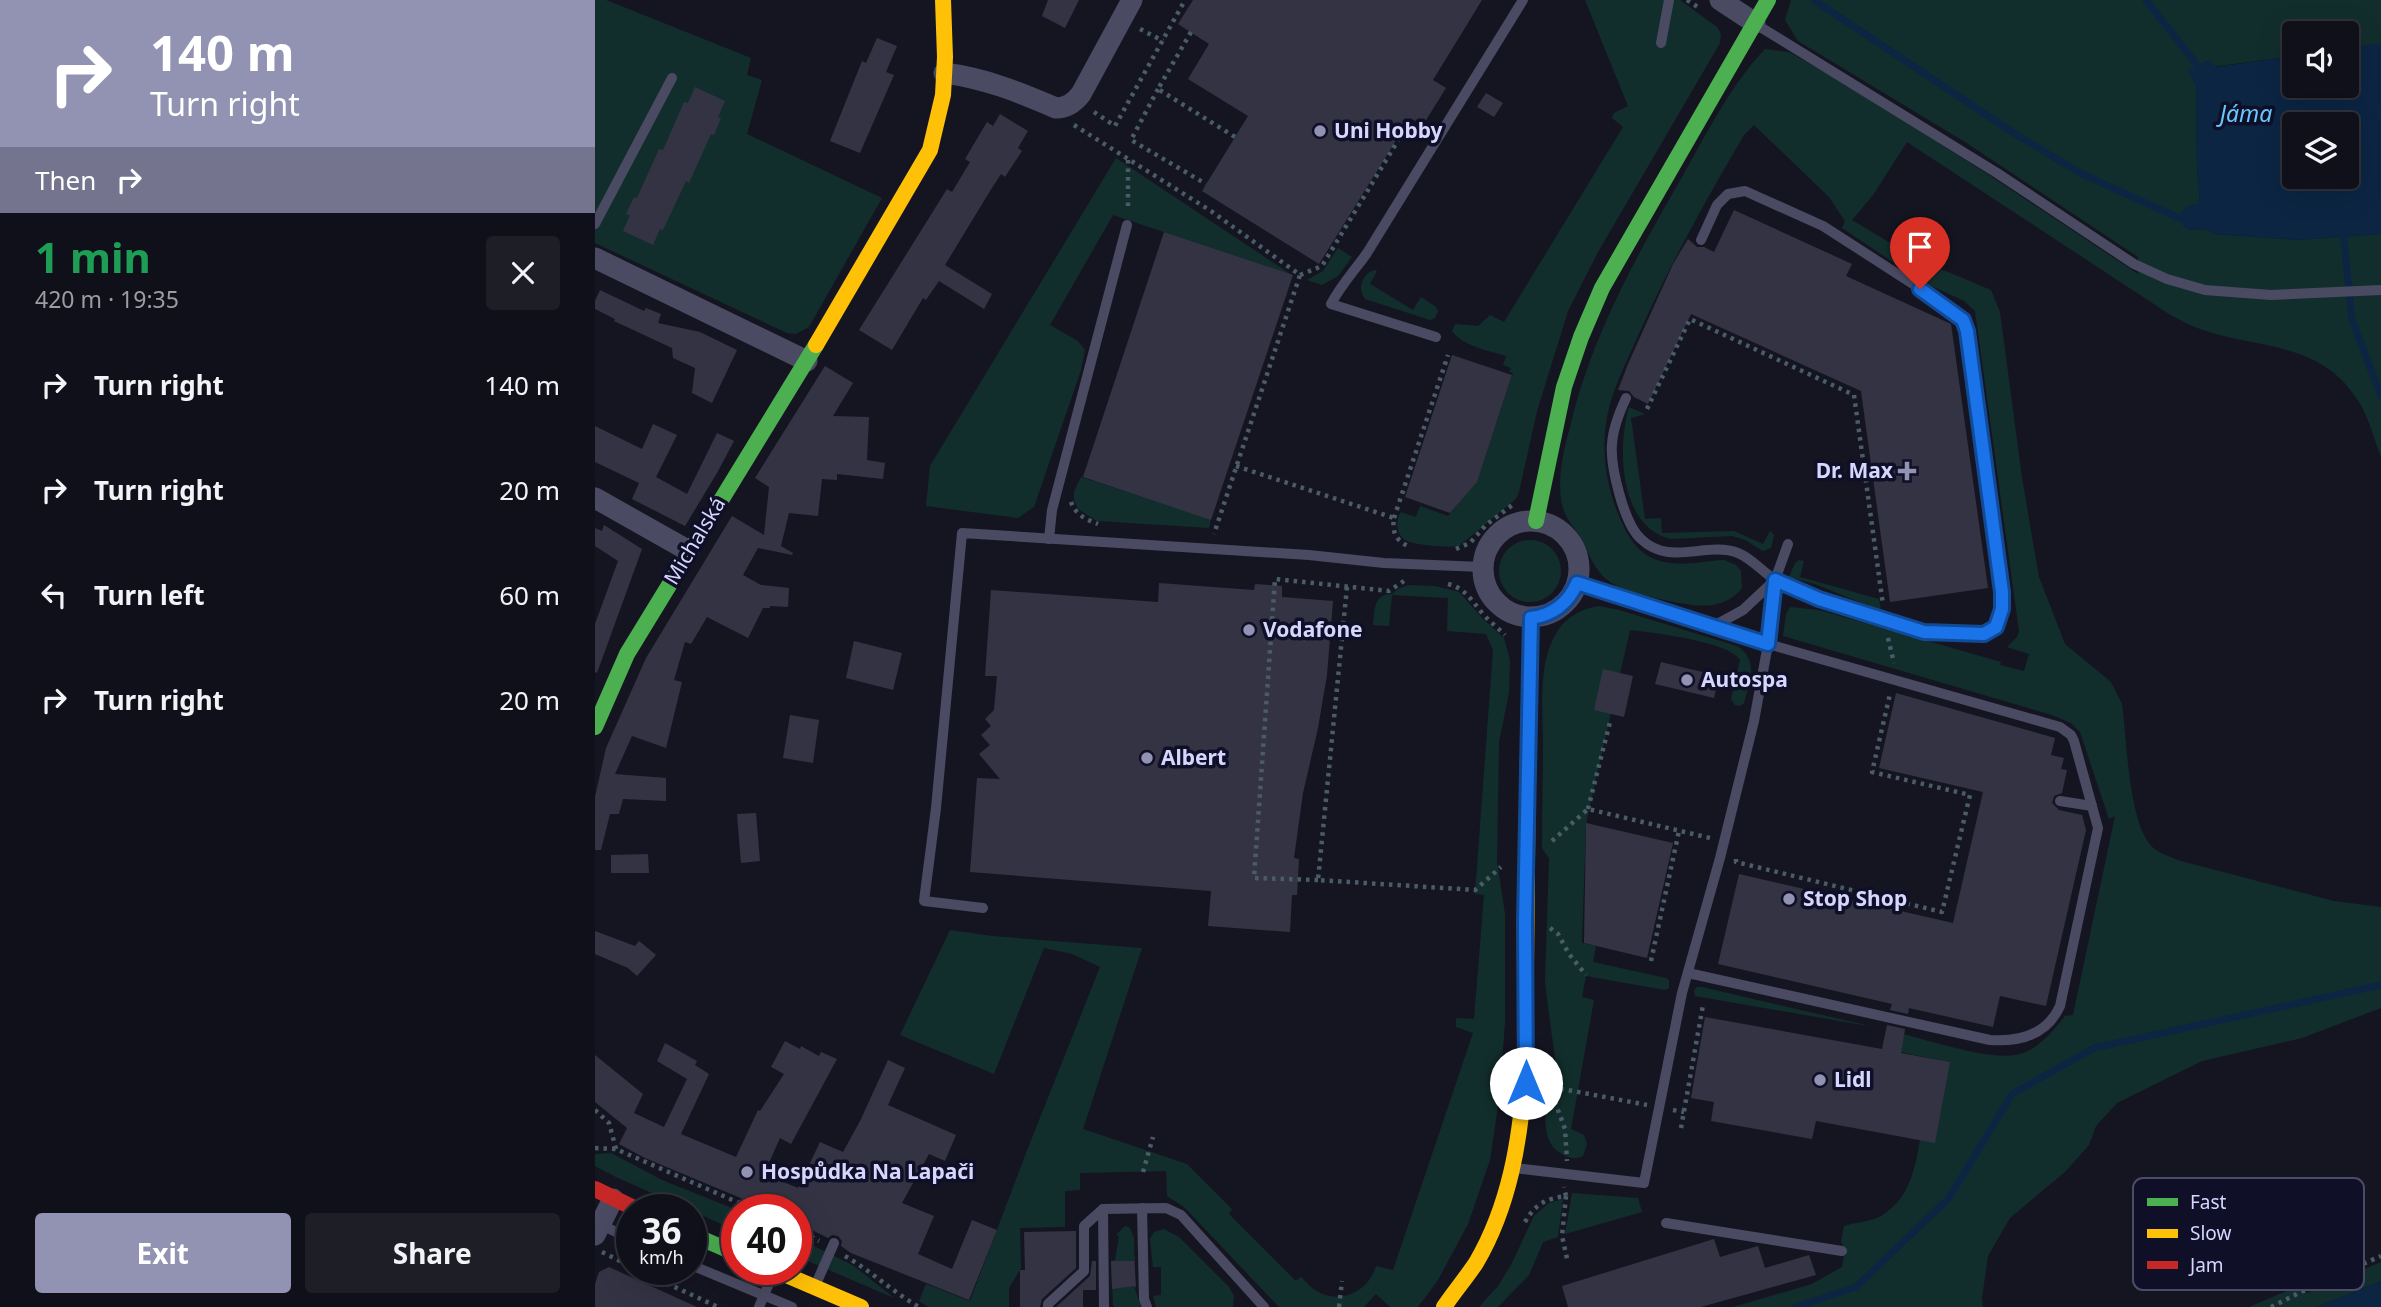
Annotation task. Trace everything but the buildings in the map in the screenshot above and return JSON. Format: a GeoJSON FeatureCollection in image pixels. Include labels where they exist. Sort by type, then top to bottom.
{"type":"FeatureCollection","features":[{"type":"Feature","properties":{"kind":"street","name":"Michalská"},"geometry":{"type":"LineString","coordinates":[[595,727],[627,654],[807,361],[930,150],[940,117],[944,73],[943,0]]}},
{"type":"Feature","properties":{"kind":"street"},"geometry":{"type":"LineString","coordinates":[[944,73],[997,84],[1056,108],[1063,108],[1076,100],[1132,0]]}},
{"type":"Feature","properties":{"kind":"street"},"geometry":{"type":"LineString","coordinates":[[1720,0],[1755,23]]}},
{"type":"Feature","properties":{"kind":"street"},"geometry":{"type":"LineString","coordinates":[[1536,522],[1564,387],[1597,300],[1639,222],[1768,0]]}},
{"type":"Feature","properties":{"kind":"street"},"geometry":{"type":"LineString","coordinates":[[595,258],[807,361]]}},
{"type":"Feature","properties":{"kind":"street"},"geometry":{"type":"LineString","coordinates":[[595,498],[689,551]]}},
{"type":"Feature","properties":{"kind":"street"},"geometry":{"type":"LineString","coordinates":[[1536,522],[1549,525],[1571,542],[1579,569],[1573,593],[1560,608],[1531,618],[1515,615],[1501,608],[1484,582],[1482,567],[1484,556],[1495,536],[1514,524],[1536,522]]}},
{"type":"Feature","properties":{"kind":"street"},"geometry":{"type":"LineString","coordinates":[[1444,1307],[1482,1253],[1500,1217],[1514,1168],[1526,1083],[1525,923],[1531,618]]}},
{"type":"Feature","properties":{"kind":"street"},"geometry":{"type":"LineString","coordinates":[[598,1229],[604,1194]]}},
{"type":"Feature","properties":{"kind":"street"},"geometry":{"type":"LineString","coordinates":[[810,1285],[861,1307]]}},
{"type":"Feature","properties":{"kind":"lane"},"geometry":{"type":"LineString","coordinates":[[1436,337],[1331,303],[1367,253],[1523,0]]}},
{"type":"Feature","properties":{"kind":"lane"},"geometry":{"type":"LineString","coordinates":[[1661,43],[1669,0]]}},
{"type":"Feature","properties":{"kind":"lane"},"geometry":{"type":"LineString","coordinates":[[1755,23],[1997,173],[2134,264],[2168,279],[2205,290],[2271,295],[2381,290]]}},
{"type":"Feature","properties":{"kind":"lane"},"geometry":{"type":"LineString","coordinates":[[595,224],[672,78]]}},
{"type":"Feature","properties":{"kind":"lane"},"geometry":{"type":"LineString","coordinates":[[1626,398],[1615,427],[1613,464],[1632,528],[1640,539],[1674,554],[1736,552],[1775,580],[1819,599],[1924,632],[1984,634],[1996,627],[2000,619],[2002,592],[1996,533],[1967,331],[1963,320],[1941,302],[1823,226],[1745,191],[1728,194],[1717,205],[1701,240]]}},
{"type":"Feature","properties":{"kind":"lane"},"geometry":{"type":"LineString","coordinates":[[1049,539],[1052,510],[1127,225]]}},
{"type":"Feature","properties":{"kind":"lane"},"geometry":{"type":"LineString","coordinates":[[983,908],[924,901],[936,808],[962,533],[1309,555],[1384,563],[1482,567]]}},
{"type":"Feature","properties":{"kind":"lane"},"geometry":{"type":"LineString","coordinates":[[1514,1168],[1644,1183],[1688,973],[1741,772],[1768,644],[1775,580],[1788,544]]}},
{"type":"Feature","properties":{"kind":"lane"},"geometry":{"type":"LineString","coordinates":[[1712,627],[1743,610],[1775,580]]}},
{"type":"Feature","properties":{"kind":"lane"},"geometry":{"type":"LineString","coordinates":[[1577,583],[1768,644],[2060,727],[2071,735],[2074,741],[2098,828],[2060,1006],[2051,1020],[2027,1037],[1990,1040],[1688,973]]}},
{"type":"Feature","properties":{"kind":"lane"},"geometry":{"type":"LineString","coordinates":[[2060,801],[2092,806]]}},
{"type":"Feature","properties":{"kind":"lane"},"geometry":{"type":"LineString","coordinates":[[1142,1208],[1144,1299],[1147,1307]]}},
{"type":"Feature","properties":{"kind":"lane"},"geometry":{"type":"LineString","coordinates":[[1048,1307],[1048,1304],[1084,1271],[1084,1226],[1103,1209],[1142,1208],[1166,1208],[1181,1215],[1264,1307]]}},
{"type":"Feature","properties":{"kind":"lane"},"geometry":{"type":"LineString","coordinates":[[1103,1209],[1104,1307]]}},
{"type":"Feature","properties":{"kind":"lane"},"geometry":{"type":"LineString","coordinates":[[1665,1223],[1842,1251]]}},
{"type":"Feature","properties":{"kind":"lane"},"geometry":{"type":"LineString","coordinates":[[598,1229],[616,1235]]}},
{"type":"Feature","properties":{"kind":"lane"},"geometry":{"type":"LineString","coordinates":[[815,1287],[833,1245]]}},
{"type":"Feature","properties":{"kind":"lane"},"geometry":{"type":"LineString","coordinates":[[707,1273],[761,1302],[792,1307]]}},
{"type":"Feature","properties":{"kind":"lane"},"geometry":{"type":"LineString","coordinates":[[761,1302],[767,1285]]}},
{"type":"Feature","properties":{"kind":"path"},"geometry":{"type":"LineString","coordinates":[[1100,101],[1094,113],[1115,126],[1185,0]]}},
{"type":"Feature","properties":{"kind":"path"},"geometry":{"type":"LineString","coordinates":[[1134,41],[1146,18]]}},
{"type":"Feature","properties":{"kind":"path"},"geometry":{"type":"LineString","coordinates":[[1140,29],[1163,41]]}},
{"type":"Feature","properties":{"kind":"path"},"geometry":{"type":"LineString","coordinates":[[1191,33],[1131,140],[1206,184]]}},
{"type":"Feature","properties":{"kind":"path"},"geometry":{"type":"LineString","coordinates":[[1158,89],[1235,138]]}},
{"type":"Feature","properties":{"kind":"path"},"geometry":{"type":"LineString","coordinates":[[1056,108],[1075,126],[1211,211],[1300,275]]}},
{"type":"Feature","properties":{"kind":"path"},"geometry":{"type":"LineString","coordinates":[[1208,549],[1300,275],[1322,266],[1411,119]]}},
{"type":"Feature","properties":{"kind":"path"},"geometry":{"type":"LineString","coordinates":[[1127,225],[1128,159]]}},
{"type":"Feature","properties":{"kind":"path"},"geometry":{"type":"LineString","coordinates":[[1647,409],[1690,319],[1854,395],[1885,621],[1897,680]]}},
{"type":"Feature","properties":{"kind":"path"},"geometry":{"type":"LineString","coordinates":[[1418,547],[1406,546],[1392,529],[1448,355]]}},
{"type":"Feature","properties":{"kind":"path"},"geometry":{"type":"LineString","coordinates":[[1237,466],[1395,518]]}},
{"type":"Feature","properties":{"kind":"path"},"geometry":{"type":"LineString","coordinates":[[1063,468],[1075,476],[1070,492],[1074,511],[1097,524],[1110,525]]}},
{"type":"Feature","properties":{"kind":"path"},"geometry":{"type":"LineString","coordinates":[[1201,532],[1214,533]]}},
{"type":"Feature","properties":{"kind":"path"},"geometry":{"type":"LineString","coordinates":[[1408,580],[1400,582],[1389,592],[1275,579],[1254,877],[1475,890],[1501,867]]}},
{"type":"Feature","properties":{"kind":"path"},"geometry":{"type":"LineString","coordinates":[[1318,880],[1347,587]]}},
{"type":"Feature","properties":{"kind":"path"},"geometry":{"type":"LineString","coordinates":[[1588,809],[1610,722]]}},
{"type":"Feature","properties":{"kind":"path"},"geometry":{"type":"LineString","coordinates":[[1651,961],[1679,831]]}},
{"type":"Feature","properties":{"kind":"path"},"geometry":{"type":"LineString","coordinates":[[1543,925],[1558,934],[1569,954],[1586,975]]}},
{"type":"Feature","properties":{"kind":"path"},"geometry":{"type":"LineString","coordinates":[[1681,1128],[1703,1005]]}},
{"type":"Feature","properties":{"kind":"path"},"geometry":{"type":"LineString","coordinates":[[1552,1087],[1684,1112]]}},
{"type":"Feature","properties":{"kind":"path"},"geometry":{"type":"LineString","coordinates":[[595,1110],[609,1123],[616,1149]]}},
{"type":"Feature","properties":{"kind":"path"},"geometry":{"type":"LineString","coordinates":[[1143,1172],[1153,1137]]}},
{"type":"Feature","properties":{"kind":"path"},"geometry":{"type":"LineString","coordinates":[[595,1148],[616,1149],[721,1195]]}},
{"type":"Feature","properties":{"kind":"path"},"geometry":{"type":"LineString","coordinates":[[1566,1196],[1562,1236],[1568,1263]]}},
{"type":"Feature","properties":{"kind":"path"},"geometry":{"type":"LineString","coordinates":[[812,1235],[833,1245],[919,1307]]}},
{"type":"Feature","properties":{"kind":"path"},"geometry":{"type":"LineString","coordinates":[[595,1249],[616,1259]]}},
{"type":"Feature","properties":{"kind":"path"},"geometry":{"type":"LineString","coordinates":[[2364,1263],[2381,1256]]}},
{"type":"Feature","properties":{"kind":"path"},"geometry":{"type":"LineString","coordinates":[[1339,1307],[1342,1281]]}},
{"type":"Feature","properties":{"kind":"path"},"geometry":{"type":"LineString","coordinates":[[671,1285],[718,1307]]}},
{"type":"Feature","properties":{"kind":"path"},"geometry":{"type":"LineString","coordinates":[[2271,1307],[2305,1290]]}},
{"type":"Feature","properties":{"kind":"green space"},"geometry":{"type":"Polygon","coordinates":[[[595,0],[606,0],[751,58],[747,75],[762,80],[747,134],[882,198],[809,327],[796,334],[787,333],[595,243],[595,0]]]}},
{"type":"Feature","properties":{"kind":"green space"},"geometry":{"type":"Polygon","coordinates":[[[1585,0],[1680,0],[1717,27],[1721,34],[1720,43],[1598,252],[1568,311],[1537,411],[1516,499],[1459,546],[1425,545],[1407,541],[1399,532],[1397,523],[1401,512],[1416,517],[1420,506],[1448,516],[1477,481],[1513,373],[1509,372],[1511,368],[1503,365],[1506,356],[1463,341],[1452,331],[1455,324],[1478,326],[1490,315],[1504,322],[1623,127],[1612,118],[1614,113],[1628,106],[1585,0]]]}},
{"type":"Feature","properties":{"kind":"green space"},"geometry":{"type":"Polygon","coordinates":[[[1791,0],[2381,0],[2381,44],[2359,47],[2359,21],[2282,21],[2282,58],[2189,70],[2196,85],[2200,204],[2186,207],[2190,230],[2205,229],[2215,234],[2299,240],[2381,234],[2381,457],[2359,402],[2344,382],[2327,368],[2289,351],[2203,330],[2173,316],[1907,142],[1873,195],[1852,220],[1917,259],[1991,290],[2000,312],[2022,478],[2039,577],[2065,644],[2111,682],[2122,704],[2132,795],[2141,829],[2151,846],[2158,852],[2181,861],[2334,901],[2381,907],[2381,1008],[2302,1038],[2202,1061],[2117,1103],[2096,1126],[2089,1145],[2066,1171],[2010,1218],[1988,1256],[1983,1307],[1733,1307],[1812,1284],[1842,1267],[1845,1250],[1841,1241],[1844,1226],[1881,1216],[1891,1209],[1904,1192],[1913,1173],[1920,1140],[1934,1142],[1949,1062],[1900,1052],[1903,1034],[1979,1053],[2008,1056],[2027,1052],[2045,1038],[2065,1016],[2073,1015],[2115,816],[2109,819],[2080,732],[2071,723],[2052,715],[1783,636],[1786,614],[1790,607],[1819,610],[2024,671],[2029,654],[2007,647],[2019,631],[1975,311],[1964,301],[1923,282],[1842,228],[1845,221],[1829,197],[1754,125],[1744,135],[1715,185],[1649,312],[1612,397],[1605,442],[1608,480],[1615,504],[1634,544],[1652,558],[1668,563],[1724,560],[1736,565],[1741,571],[1742,588],[1726,601],[1699,605],[1644,595],[1611,583],[1595,565],[1564,510],[1560,485],[1561,466],[1589,364],[1613,305],[1716,117],[1739,81],[1765,49],[1789,52],[1835,78],[1983,171],[2138,274],[2138,257],[1965,142],[1798,41],[1785,20],[1791,0]]]}},
{"type":"Feature","properties":{"kind":"green space"},"geometry":{"type":"Polygon","coordinates":[[[1116,158],[1292,275],[1113,215],[1050,325],[1078,341],[1085,350],[1081,370],[1034,507],[1018,518],[926,506],[930,466],[1116,158]]]}},
{"type":"Feature","properties":{"kind":"green space"},"geometry":{"type":"Polygon","coordinates":[[[1338,248],[1352,257],[1338,276],[1322,285],[1307,280],[1323,271],[1338,248]]]}},
{"type":"Feature","properties":{"kind":"green space"},"geometry":{"type":"Polygon","coordinates":[[[1377,271],[1370,284],[1413,310],[1421,297],[1436,307],[1438,311],[1435,318],[1430,320],[1365,299],[1361,291],[1362,282],[1366,275],[1377,271]]]}},
{"type":"Feature","properties":{"kind":"green space"},"geometry":{"type":"Polygon","coordinates":[[[1629,407],[1645,414],[1631,418],[1645,519],[1661,518],[1662,533],[1734,531],[1763,544],[1770,531],[1774,535],[1771,548],[1763,551],[1732,536],[1671,539],[1654,532],[1641,519],[1626,484],[1623,443],[1629,407]]]}},
{"type":"Feature","properties":{"kind":"green space"},"geometry":{"type":"Polygon","coordinates":[[[1081,477],[1211,519],[1209,528],[1097,521],[1078,509],[1074,500],[1074,492],[1081,477]]]}},
{"type":"Feature","properties":{"kind":"green space"},"geometry":{"type":"Polygon","coordinates":[[[1530,540],[1552,549],[1561,571],[1552,593],[1530,602],[1508,593],[1499,571],[1508,549],[1530,540]]]}},
{"type":"Feature","properties":{"kind":"green space"},"geometry":{"type":"Polygon","coordinates":[[[1799,560],[1804,561],[1800,577],[1879,599],[1881,611],[1815,584],[1789,577],[1799,560]]]}},
{"type":"Feature","properties":{"kind":"green space"},"geometry":{"type":"Polygon","coordinates":[[[1409,585],[1435,586],[1459,592],[1504,638],[1510,660],[1509,693],[1499,742],[1497,861],[1505,914],[1505,1023],[1499,1099],[1490,1160],[1468,1224],[1438,1280],[1418,1307],[1390,1307],[1376,1294],[1364,1307],[1279,1307],[1184,1207],[1167,1196],[1166,1171],[1080,1173],[1080,1190],[1065,1191],[1065,1227],[1020,1228],[1021,1268],[1009,1288],[1009,1307],[928,1307],[919,1301],[926,1284],[970,1301],[1100,967],[1072,954],[1044,948],[994,1074],[900,1035],[950,930],[1142,948],[1083,1129],[1187,1164],[1232,1209],[1229,1214],[1296,1281],[1301,1277],[1320,1293],[1340,1297],[1348,1295],[1363,1287],[1376,1266],[1393,1270],[1473,1033],[1456,1027],[1456,1018],[1474,1019],[1484,895],[1475,894],[1493,650],[1486,634],[1447,631],[1448,598],[1392,595],[1389,626],[1373,625],[1378,600],[1409,585]]]}},
{"type":"Feature","properties":{"kind":"green space"},"geometry":{"type":"Polygon","coordinates":[[[1599,606],[1737,646],[1748,658],[1751,672],[1744,703],[1735,705],[1731,699],[1740,660],[1734,654],[1707,643],[1630,630],[1586,823],[1582,943],[1596,946],[1593,962],[1666,978],[1669,980],[1669,988],[1665,990],[1586,976],[1582,997],[1594,1000],[1571,1129],[1584,1135],[1587,1144],[1583,1156],[1575,1158],[1558,1152],[1549,1139],[1546,1124],[1546,1100],[1559,1089],[1545,983],[1549,858],[1542,848],[1542,691],[1548,651],[1561,626],[1571,616],[1599,606]]]}},
{"type":"Feature","properties":{"kind":"green space"},"geometry":{"type":"Polygon","coordinates":[[[1697,987],[1874,1027],[1695,996],[1694,990],[1697,987]]]}},
{"type":"Feature","properties":{"kind":"green space"},"geometry":{"type":"Polygon","coordinates":[[[611,1153],[662,1180],[697,1194],[654,1194],[595,1166],[595,1154],[611,1153]]]}},
{"type":"Feature","properties":{"kind":"green space"},"geometry":{"type":"Polygon","coordinates":[[[1572,1193],[1638,1198],[1642,1212],[1565,1234],[1572,1193]]]}},
{"type":"Feature","properties":{"kind":"green space"},"geometry":{"type":"Polygon","coordinates":[[[707,1198],[721,1204],[721,1224],[707,1218],[707,1198]]]}},
{"type":"Feature","properties":{"kind":"green space"},"geometry":{"type":"Polygon","coordinates":[[[1563,1199],[1558,1237],[1543,1242],[1529,1275],[1498,1307],[1479,1307],[1498,1286],[1512,1263],[1534,1216],[1549,1203],[1563,1199]]]}},
{"type":"Feature","properties":{"kind":"green space"},"geometry":{"type":"Polygon","coordinates":[[[1125,1226],[1130,1228],[1134,1238],[1135,1289],[1141,1307],[1113,1305],[1111,1261],[1115,1260],[1119,1236],[1116,1235],[1125,1226]]]}},
{"type":"Feature","properties":{"kind":"green space"},"geometry":{"type":"Polygon","coordinates":[[[1164,1229],[1179,1237],[1229,1287],[1234,1296],[1233,1307],[1156,1307],[1153,1296],[1161,1295],[1161,1267],[1153,1267],[1150,1239],[1154,1232],[1164,1229]]]}},
{"type":"Feature","properties":{"kind":"green space"},"geometry":{"type":"Polygon","coordinates":[[[812,1245],[854,1266],[894,1298],[812,1263],[812,1245]]]}},
{"type":"Feature","properties":{"kind":"green space"},"geometry":{"type":"Polygon","coordinates":[[[2381,1262],[2381,1281],[2364,1288],[2364,1269],[2381,1262]]]}},
{"type":"Feature","properties":{"kind":"green space"},"geometry":{"type":"Polygon","coordinates":[[[2289,1290],[2305,1290],[2307,1293],[2314,1290],[2359,1290],[2317,1307],[2249,1307],[2289,1290]]]}},
{"type":"Feature","properties":{"kind":"water","name":"Jáma"},"geometry":{"type":"Polygon","coordinates":[[[2381,43],[2381,234],[2299,240],[2215,234],[2205,229],[2188,230],[2183,226],[2181,212],[2186,207],[2200,203],[2196,85],[2188,70],[2208,60],[2216,67],[2282,58],[2282,98],[2359,98],[2359,46],[2381,43]]]}},
{"type":"Feature","properties":{"kind":"water"},"geometry":{"type":"Polygon","coordinates":[[[2381,1281],[2381,1307],[2317,1307],[2364,1290],[2381,1281]]]}},
{"type":"Feature","properties":{"kind":"waterway"},"geometry":{"type":"LineString","coordinates":[[1814,0],[2012,132],[2080,173],[2181,219],[2190,217]]}},
{"type":"Feature","properties":{"kind":"waterway"},"geometry":{"type":"LineString","coordinates":[[2146,0],[2202,71]]}},
{"type":"Feature","properties":{"kind":"waterway"},"geometry":{"type":"LineString","coordinates":[[2343,229],[2352,320],[2381,396]]}},
{"type":"Feature","properties":{"kind":"waterway"},"geometry":{"type":"LineString","coordinates":[[1796,1307],[1856,1287],[1949,1198],[2012,1094],[2094,1048],[2381,985]]}},
{"type":"Feature","properties":{"kind":"traffic: fast"},"geometry":{"type":"LineString","coordinates":[[1536,521],[1564,387],[1602,288],[1768,0]]}},
{"type":"Feature","properties":{"kind":"traffic: fast"},"geometry":{"type":"LineString","coordinates":[[595,727],[627,654],[816,345]]}},
{"type":"Feature","properties":{"kind":"traffic: fast"},"geometry":{"type":"LineString","coordinates":[[707,1241],[721,1247]]}},
{"type":"Feature","properties":{"kind":"traffic: slow"},"geometry":{"type":"LineString","coordinates":[[816,345],[930,150],[943,95],[943,0]]}},
{"type":"Feature","properties":{"kind":"traffic: slow"},"geometry":{"type":"LineString","coordinates":[[1444,1307],[1476,1263],[1488,1241],[1505,1195],[1520,1124],[1525,1075],[1528,753]]}},
{"type":"Feature","properties":{"kind":"traffic: slow"},"geometry":{"type":"LineString","coordinates":[[809,1285],[861,1307]]}},
{"type":"Feature","properties":{"kind":"traffic: jam"},"geometry":{"type":"LineString","coordinates":[[1528,753],[1531,618]]}},
{"type":"Feature","properties":{"kind":"traffic: jam"},"geometry":{"type":"LineString","coordinates":[[595,1189],[616,1199]]}},
{"type":"Feature","properties":{"kind":"place","name":"Uni Hobby"},"geometry":{"type":"Point","coordinates":[1320,131]}},
{"type":"Feature","properties":{"kind":"place","name":"Dr. Max"},"geometry":{"type":"Point","coordinates":[1907,471]}},
{"type":"Feature","properties":{"kind":"place","name":"Vodafone"},"geometry":{"type":"Point","coordinates":[1249,630]}},
{"type":"Feature","properties":{"kind":"place","name":"Autospa"},"geometry":{"type":"Point","coordinates":[1687,680]}},
{"type":"Feature","properties":{"kind":"place","name":"Albert"},"geometry":{"type":"Point","coordinates":[1147,758]}},
{"type":"Feature","properties":{"kind":"place","name":"Stop Shop"},"geometry":{"type":"Point","coordinates":[1789,899]}},
{"type":"Feature","properties":{"kind":"place","name":"Lidl"},"geometry":{"type":"Point","coordinates":[1820,1080]}},
{"type":"Feature","properties":{"kind":"place","name":"Hospůdka Na Lapači"},"geometry":{"type":"Point","coordinates":[747,1172]}},
{"type":"Feature","properties":{"kind":"route"},"geometry":{"type":"LineString","coordinates":[[1526,1083],[1525,923],[1531,618],[1541,617],[1560,608],[1573,593],[1577,583],[1768,644],[1775,580],[1819,599],[1924,632],[1984,634],[1996,627],[2000,619],[2002,592],[1998,553],[1967,331],[1963,320],[1920,289]]}}]}
